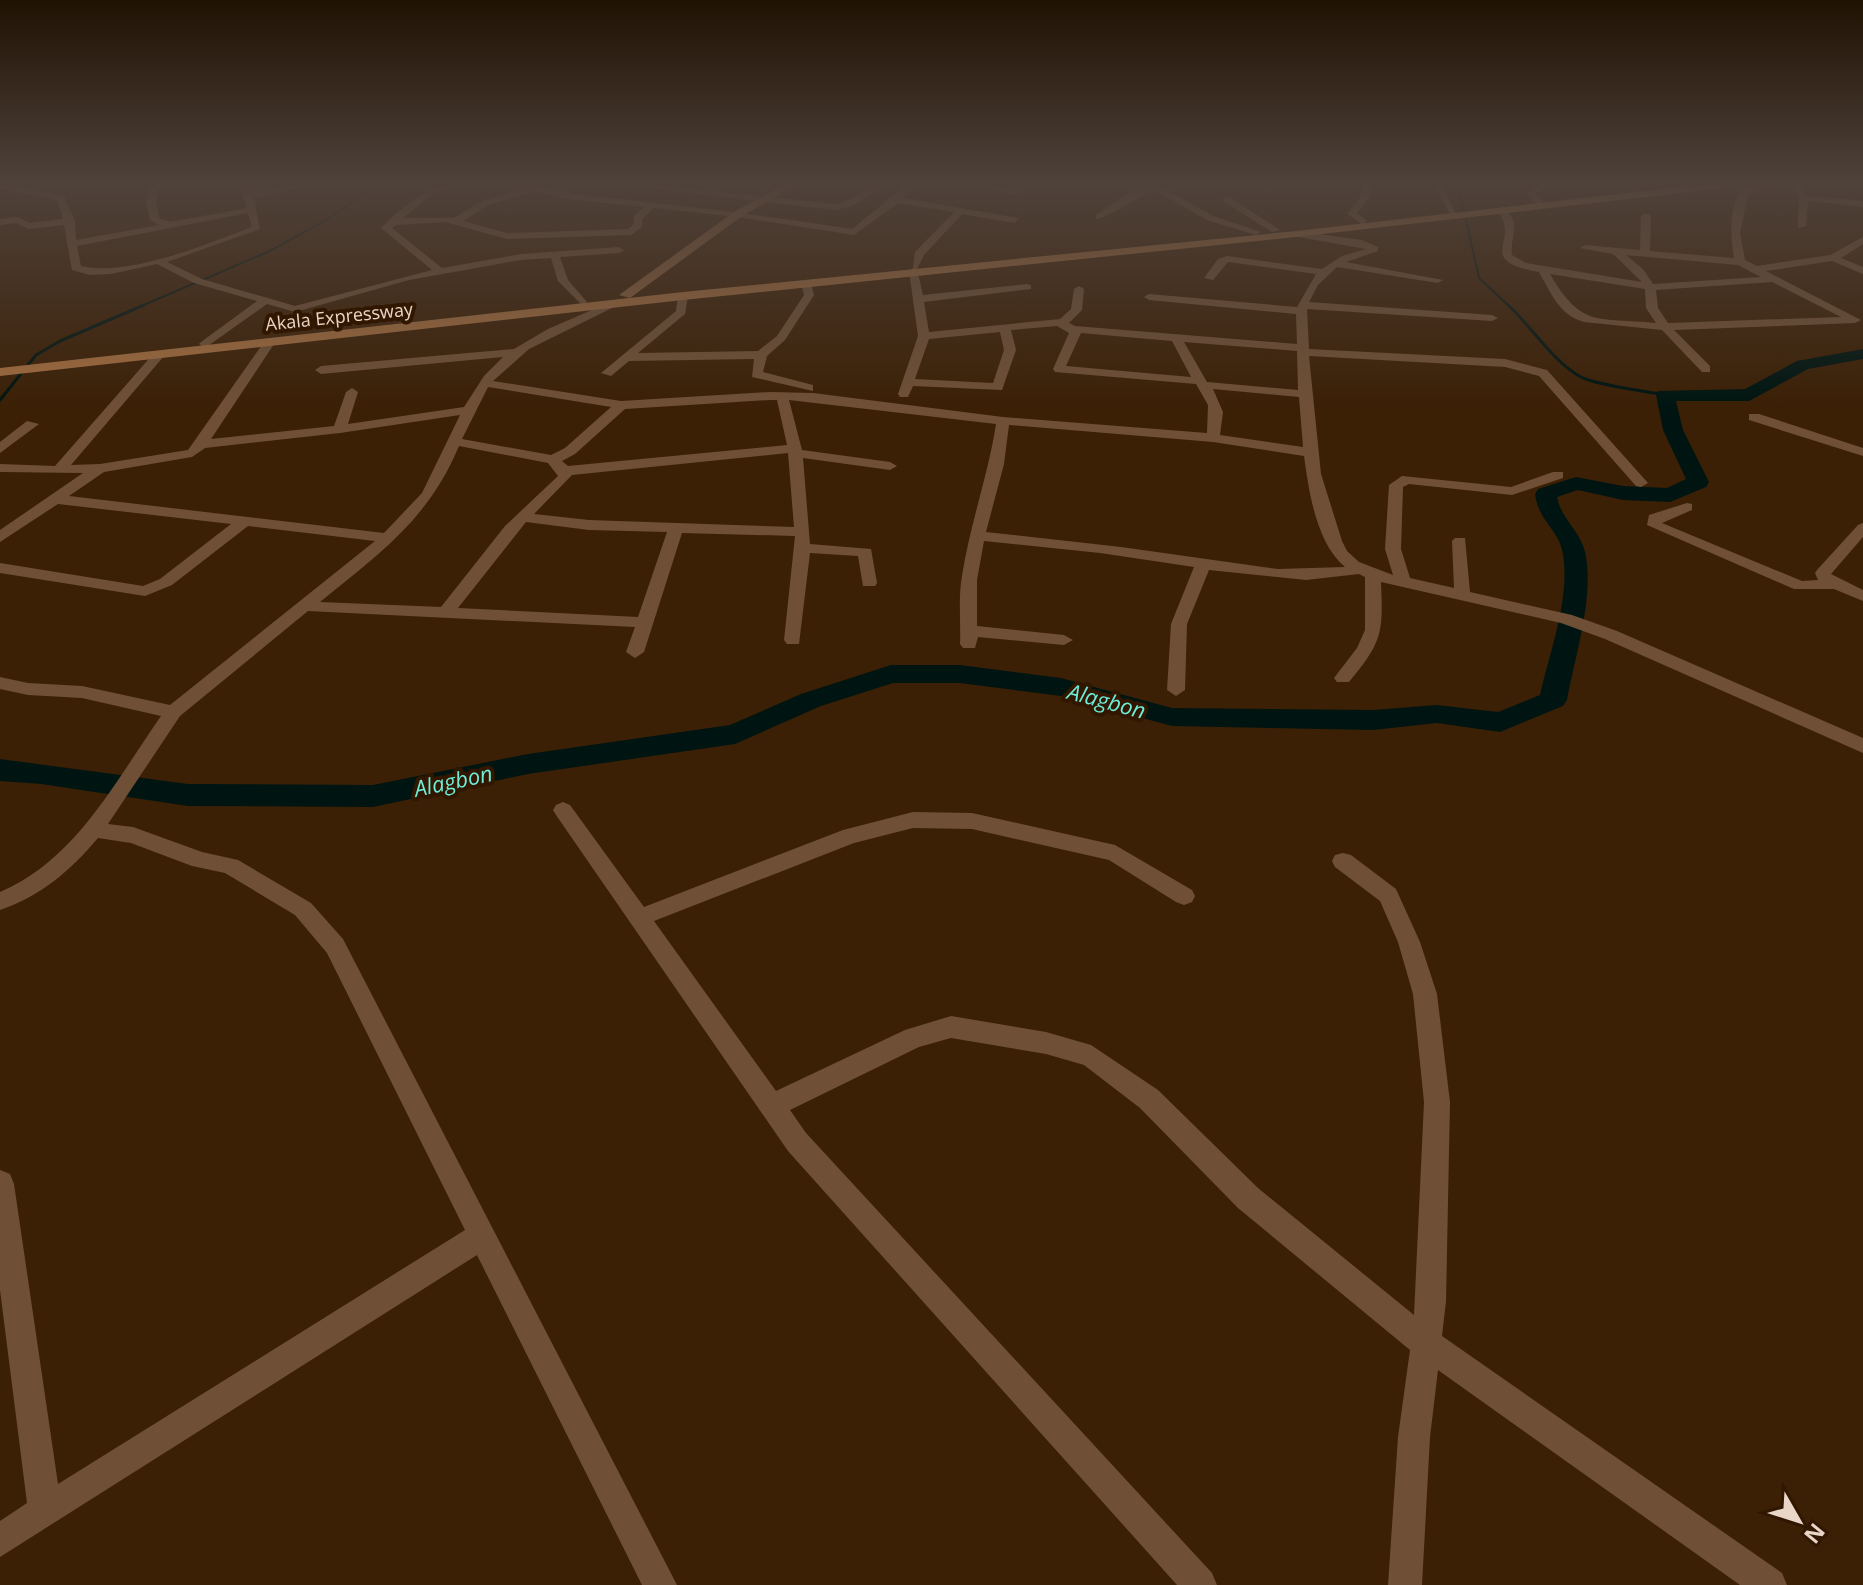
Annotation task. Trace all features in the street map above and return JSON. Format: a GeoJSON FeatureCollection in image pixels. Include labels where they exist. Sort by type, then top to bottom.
{"type":"FeatureCollection","features":[{"type":"Feature","properties":{"kind":"main road","name":"Akala Expressway"},"geometry":{"type":"LineString","coordinates":[[0,369],[158,356],[1018,258]]}},
{"type":"Feature","properties":{"kind":"main road","name":"Akala Expressway"},"geometry":{"type":"LineString","coordinates":[[45,366],[625,295],[806,283],[915,268]]}},
{"type":"Feature","properties":{"kind":"street"},"geometry":{"type":"LineString","coordinates":[[74,258],[76,268],[84,272],[102,272],[168,258]]}},
{"type":"Feature","properties":{"kind":"street"},"geometry":{"type":"LineString","coordinates":[[423,258],[440,271]]}},
{"type":"Feature","properties":{"kind":"street"},"geometry":{"type":"LineString","coordinates":[[159,261],[171,270],[203,283],[299,308],[379,283],[515,258]]}},
{"type":"Feature","properties":{"kind":"street"},"geometry":{"type":"LineString","coordinates":[[556,258],[563,281],[582,302]]}},
{"type":"Feature","properties":{"kind":"street"},"geometry":{"type":"LineString","coordinates":[[625,295],[677,258]]}},
{"type":"Feature","properties":{"kind":"street"},"geometry":{"type":"LineString","coordinates":[[900,407],[924,336],[915,268],[918,258]]}},
{"type":"Feature","properties":{"kind":"street"},"geometry":{"type":"LineString","coordinates":[[1343,678],[1373,637],[1376,625],[1366,572],[1339,552],[1324,513],[1308,452],[1302,308],[1311,286],[1336,264],[1351,258]]}},
{"type":"Feature","properties":{"kind":"street"},"geometry":{"type":"LineString","coordinates":[[1509,258],[1523,266],[1650,287],[1772,279]]}},
{"type":"Feature","properties":{"kind":"street"},"geometry":{"type":"LineString","coordinates":[[1624,258],[1639,271],[1650,287],[1652,308],[1665,327],[1706,369]]}},
{"type":"Feature","properties":{"kind":"street"},"geometry":{"type":"LineString","coordinates":[[1692,258],[1740,262],[1859,322]]}},
{"type":"Feature","properties":{"kind":"street"},"geometry":{"type":"LineString","coordinates":[[1739,258],[1740,262]]}},
{"type":"Feature","properties":{"kind":"street"},"geometry":{"type":"LineString","coordinates":[[1754,270],[1833,258],[1863,271]]}},
{"type":"Feature","properties":{"kind":"street"},"geometry":{"type":"LineString","coordinates":[[1209,278],[1227,259],[1325,272]]}},
{"type":"Feature","properties":{"kind":"street"},"geometry":{"type":"LineString","coordinates":[[1336,264],[1438,280]]}},
{"type":"Feature","properties":{"kind":"street"},"geometry":{"type":"LineString","coordinates":[[1543,270],[1566,309],[1575,316],[1665,327],[1859,322]]}},
{"type":"Feature","properties":{"kind":"street"},"geometry":{"type":"LineString","coordinates":[[806,283],[809,295],[781,338],[761,355],[756,374],[823,391],[834,399]]}},
{"type":"Feature","properties":{"kind":"street"},"geometry":{"type":"LineString","coordinates":[[919,299],[1027,287]]}},
{"type":"Feature","properties":{"kind":"street"},"geometry":{"type":"LineString","coordinates":[[1067,326],[1076,310],[1079,289]]}},
{"type":"Feature","properties":{"kind":"street"},"geometry":{"type":"LineString","coordinates":[[607,373],[681,312],[683,296]]}},
{"type":"Feature","properties":{"kind":"street"},"geometry":{"type":"LineString","coordinates":[[1149,297],[1492,318]]}},
{"type":"Feature","properties":{"kind":"street"},"geometry":{"type":"LineString","coordinates":[[205,344],[264,301]]}},
{"type":"Feature","properties":{"kind":"street"},"geometry":{"type":"LineString","coordinates":[[1831,308],[1852,305]]}},
{"type":"Feature","properties":{"kind":"street"},"geometry":{"type":"LineString","coordinates":[[0,901],[31,888],[48,876],[93,830],[173,712],[388,538],[431,491],[467,410],[501,364],[518,352],[608,306]]}},
{"type":"Feature","properties":{"kind":"street"},"geometry":{"type":"LineString","coordinates":[[924,336],[1005,327],[1067,326],[1304,350],[1505,363],[1543,373],[1641,483]]}},
{"type":"Feature","properties":{"kind":"street"},"geometry":{"type":"LineString","coordinates":[[1067,326],[1075,333],[1059,369],[1306,394]]}},
{"type":"Feature","properties":{"kind":"street"},"geometry":{"type":"LineString","coordinates":[[908,382],[998,387],[1010,350],[1005,327]]}},
{"type":"Feature","properties":{"kind":"street"},"geometry":{"type":"LineString","coordinates":[[1176,338],[1214,397],[1218,414],[1213,438]]}},
{"type":"Feature","properties":{"kind":"street"},"geometry":{"type":"LineString","coordinates":[[0,468],[100,468],[198,451],[268,344]]}},
{"type":"Feature","properties":{"kind":"street"},"geometry":{"type":"LineString","coordinates":[[321,370],[518,352]]}},
{"type":"Feature","properties":{"kind":"street"},"geometry":{"type":"LineString","coordinates":[[627,357],[761,355]]}},
{"type":"Feature","properties":{"kind":"street"},"geometry":{"type":"LineString","coordinates":[[59,470],[158,356]]}},
{"type":"Feature","properties":{"kind":"street"},"geometry":{"type":"LineString","coordinates":[[485,383],[621,405],[782,396],[834,399],[1003,421],[1213,438],[1308,452]]}},
{"type":"Feature","properties":{"kind":"street"},"geometry":{"type":"LineString","coordinates":[[340,429],[352,392]]}},
{"type":"Feature","properties":{"kind":"street"},"geometry":{"type":"LineString","coordinates":[[782,396],[795,451],[802,540],[793,640]]}},
{"type":"Feature","properties":{"kind":"street"},"geometry":{"type":"LineString","coordinates":[[553,460],[567,454],[621,405]]}},
{"type":"Feature","properties":{"kind":"street"},"geometry":{"type":"LineString","coordinates":[[200,444],[340,429],[467,410]]}},
{"type":"Feature","properties":{"kind":"street"},"geometry":{"type":"LineString","coordinates":[[1754,417],[1863,452]]}},
{"type":"Feature","properties":{"kind":"street"},"geometry":{"type":"LineString","coordinates":[[1003,421],[997,464],[977,536],[969,580],[969,637],[1064,640]]}},
{"type":"Feature","properties":{"kind":"street"},"geometry":{"type":"LineString","coordinates":[[0,449],[32,424]]}},
{"type":"Feature","properties":{"kind":"street"},"geometry":{"type":"LineString","coordinates":[[453,441],[553,460],[565,471],[795,451],[890,466]]}},
{"type":"Feature","properties":{"kind":"street"},"geometry":{"type":"LineString","coordinates":[[0,537],[100,468]]}},
{"type":"Feature","properties":{"kind":"street"},"geometry":{"type":"LineString","coordinates":[[447,611],[501,539],[559,484],[565,477],[565,471]]}},
{"type":"Feature","properties":{"kind":"street"},"geometry":{"type":"LineString","coordinates":[[1403,582],[1393,549],[1396,485],[1407,479],[1512,491],[1558,475]]}},
{"type":"Feature","properties":{"kind":"street"},"geometry":{"type":"LineString","coordinates":[[57,499],[388,538]]}},
{"type":"Feature","properties":{"kind":"street"},"geometry":{"type":"LineString","coordinates":[[1687,507],[1654,518],[1655,525],[1786,581],[1819,587],[1834,584]]}},
{"type":"Feature","properties":{"kind":"street"},"geometry":{"type":"LineString","coordinates":[[522,517],[589,525],[676,528],[802,540],[865,552],[869,583]]}},
{"type":"Feature","properties":{"kind":"street"},"geometry":{"type":"LineString","coordinates":[[0,568],[145,591],[166,582],[246,520]]}},
{"type":"Feature","properties":{"kind":"street"},"geometry":{"type":"LineString","coordinates":[[635,652],[676,528]]}},
{"type":"Feature","properties":{"kind":"street"},"geometry":{"type":"LineString","coordinates":[[1863,528],[1823,573],[1825,579],[1863,596]]}},
{"type":"Feature","properties":{"kind":"street"},"geometry":{"type":"LineString","coordinates":[[977,536],[1136,553],[1203,565],[1326,574],[1366,572],[1566,619],[1611,635],[1863,746]]}},
{"type":"Feature","properties":{"kind":"street"},"geometry":{"type":"LineString","coordinates":[[1460,541],[1462,595]]}},
{"type":"Feature","properties":{"kind":"street"},"geometry":{"type":"LineString","coordinates":[[1176,690],[1179,624],[1203,565]]}},
{"type":"Feature","properties":{"kind":"street"},"geometry":{"type":"LineString","coordinates":[[303,606],[643,622]]}},
{"type":"Feature","properties":{"kind":"street"},"geometry":{"type":"LineString","coordinates":[[0,683],[28,689],[82,692],[173,712]]}},
{"type":"Feature","properties":{"kind":"street"},"geometry":{"type":"LineString","coordinates":[[563,810],[797,1142],[1200,1585]]}},
{"type":"Feature","properties":{"kind":"street"},"geometry":{"type":"LineString","coordinates":[[641,917],[850,836],[913,820],[972,821],[1115,853],[1184,896]]}},
{"type":"Feature","properties":{"kind":"street"},"geometry":{"type":"LineString","coordinates":[[93,830],[133,835],[200,860],[230,866],[303,909],[335,946],[657,1584]]}},
{"type":"Feature","properties":{"kind":"street"},"geometry":{"type":"LineString","coordinates":[[1343,861],[1388,895],[1409,942],[1425,994],[1437,1102],[1431,1301],[1414,1437],[1405,1585]]}},
{"type":"Feature","properties":{"kind":"street"},"geometry":{"type":"LineString","coordinates":[[772,1106],[914,1038],[951,1027],[1046,1043],[1091,1056],[1149,1099],[1248,1198],[1425,1343],[1770,1585]]}},
{"type":"Feature","properties":{"kind":"street"},"geometry":{"type":"LineString","coordinates":[[0,1184],[45,1511]]}},
{"type":"Feature","properties":{"kind":"street"},"geometry":{"type":"LineString","coordinates":[[0,1540],[481,1236]]}},
{"type":"Feature","properties":{"kind":"waterway"},"geometry":{"type":"LineString","coordinates":[[139,307],[254,258]]}},
{"type":"Feature","properties":{"kind":"waterway"},"geometry":{"type":"LineString","coordinates":[[1475,258],[1479,278],[1509,306]]}},
{"type":"Feature","properties":{"kind":"waterway"},"geometry":{"type":"LineString","coordinates":[[0,400],[36,355],[60,341],[144,305]]}},
{"type":"Feature","properties":{"kind":"waterway"},"geometry":{"type":"LineString","coordinates":[[1509,306],[1559,361],[1579,376],[1608,385],[1665,395]]}},
{"type":"Feature","properties":{"kind":"waterway","name":"Alagbon"},"geometry":{"type":"LineString","coordinates":[[0,770],[41,773],[188,795],[373,796],[528,764],[735,734],[811,700],[891,674],[960,674],[1061,687],[1172,717],[1373,720],[1437,714],[1500,722],[1553,700],[1565,642],[1573,595],[1575,555],[1567,534],[1552,518],[1546,494],[1576,483],[1623,493],[1670,495],[1698,482],[1673,430],[1665,395],[1749,395],[1803,365],[1863,354]]}}]}
